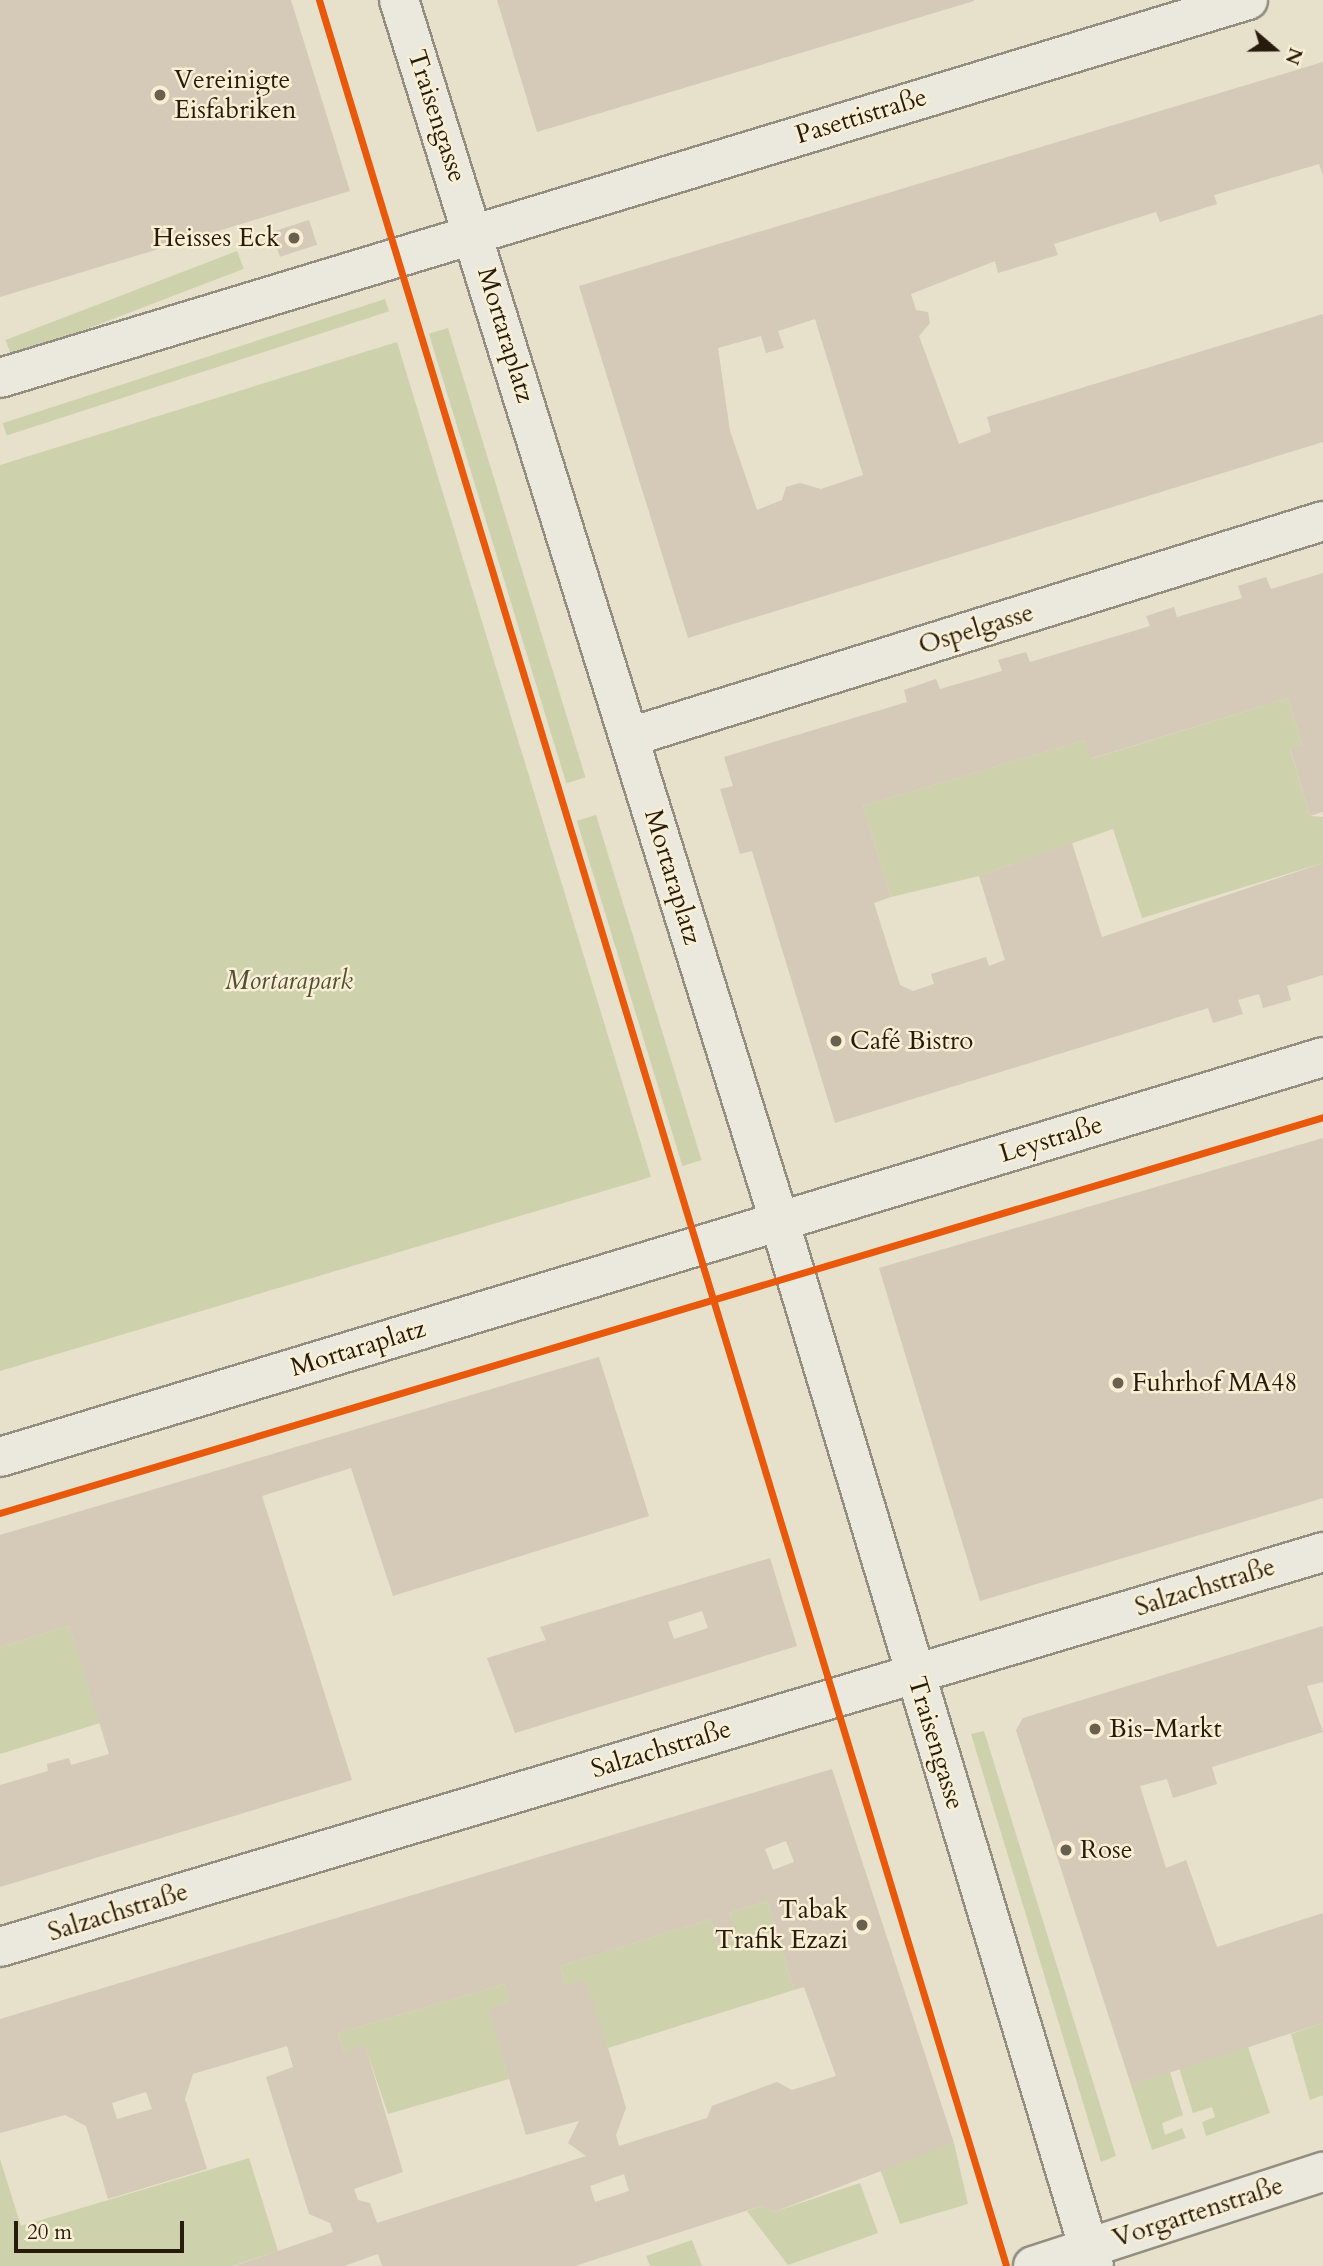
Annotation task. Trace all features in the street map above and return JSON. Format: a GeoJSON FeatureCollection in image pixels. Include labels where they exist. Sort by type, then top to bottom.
{"type":"FeatureCollection","features":[{"type":"Feature","properties":{"kind":"street","name":"Traisengasse"},"geometry":{"type":"LineString","coordinates":[[399,0],[475,232]]}},
{"type":"Feature","properties":{"kind":"street","name":"Pasettistraße"},"geometry":{"type":"LineString","coordinates":[[475,232],[1248,0]]}},
{"type":"Feature","properties":{"kind":"street","name":"Mortaraplatz"},"geometry":{"type":"LineString","coordinates":[[0,378],[475,232],[779,1220],[0,1457]]}},
{"type":"Feature","properties":{"kind":"street","name":"Ospelgasse"},"geometry":{"type":"LineString","coordinates":[[630,737],[1323,522]]}},
{"type":"Feature","properties":{"kind":"street","name":"Leystraße"},"geometry":{"type":"LineString","coordinates":[[779,1220],[1323,1057]]}},
{"type":"Feature","properties":{"kind":"street","name":"Traisengasse"},"geometry":{"type":"LineString","coordinates":[[779,1220],[1092,2257]]}},
{"type":"Feature","properties":{"kind":"street","name":"Salzachstraße"},"geometry":{"type":"LineString","coordinates":[[0,1947],[1323,1552]]}},
{"type":"Feature","properties":{"kind":"street","name":"Vorgartenstraße"},"geometry":{"type":"LineString","coordinates":[[1033,2266],[1092,2257],[1323,2172]]}},
{"type":"Feature","properties":{"kind":"green space"},"geometry":{"type":"Polygon","coordinates":[[[237,251],[244,269],[12,358],[5,340],[237,251]]]}},
{"type":"Feature","properties":{"kind":"green space"},"geometry":{"type":"Polygon","coordinates":[[[385,299],[389,311],[7,436],[3,423],[385,299]]]}},
{"type":"Feature","properties":{"kind":"green space"},"geometry":{"type":"Polygon","coordinates":[[[448,328],[585,777],[566,783],[429,334],[448,328]]]}},
{"type":"Feature","properties":{"kind":"green space","name":"Mortarapark"},"geometry":{"type":"Polygon","coordinates":[[[397,342],[651,1177],[0,1371],[0,465],[397,342]]]}},
{"type":"Feature","properties":{"kind":"green space"},"geometry":{"type":"Polygon","coordinates":[[[1288,698],[1302,745],[1290,749],[1310,816],[1323,817],[1323,863],[1142,918],[1113,829],[979,876],[891,897],[863,806],[1085,740],[1091,759],[1288,698]]]}},
{"type":"Feature","properties":{"kind":"green space"},"geometry":{"type":"Polygon","coordinates":[[[596,815],[702,1160],[682,1166],[577,821],[596,815]]]}},
{"type":"Feature","properties":{"kind":"green space"},"geometry":{"type":"Polygon","coordinates":[[[69,1626],[100,1723],[0,1754],[0,1647],[69,1626]]]}},
{"type":"Feature","properties":{"kind":"green space"},"geometry":{"type":"Polygon","coordinates":[[[984,1731],[1116,2156],[1101,2162],[971,1734],[984,1731]]]}},
{"type":"Feature","properties":{"kind":"green space"},"geometry":{"type":"Polygon","coordinates":[[[767,1901],[794,1990],[608,2048],[564,1985],[561,1966],[711,1919],[717,1944],[735,1939],[729,1913],[767,1901]]]}},
{"type":"Feature","properties":{"kind":"green space"},"geometry":{"type":"Polygon","coordinates":[[[505,1984],[509,2001],[489,2009],[509,2079],[388,2114],[365,2046],[344,2052],[338,2033],[505,1984]]]}},
{"type":"Feature","properties":{"kind":"green space"},"geometry":{"type":"Polygon","coordinates":[[[1323,2023],[1323,2095],[1310,2100],[1291,2034],[1323,2023]]]}},
{"type":"Feature","properties":{"kind":"green space"},"geometry":{"type":"Polygon","coordinates":[[[1248,2047],[1270,2113],[1206,2136],[1202,2122],[1215,2117],[1212,2107],[1193,2113],[1179,2068],[1248,2047]]]}},
{"type":"Feature","properties":{"kind":"green space"},"geometry":{"type":"Polygon","coordinates":[[[1170,2072],[1183,2115],[1162,2123],[1165,2135],[1182,2128],[1186,2138],[1152,2150],[1131,2085],[1170,2072]]]}},
{"type":"Feature","properties":{"kind":"green space"},"geometry":{"type":"Polygon","coordinates":[[[954,2143],[968,2204],[900,2224],[880,2169],[954,2143]]]}},
{"type":"Feature","properties":{"kind":"green space"},"geometry":{"type":"Polygon","coordinates":[[[249,2158],[278,2251],[232,2266],[0,2266],[0,2159],[21,2226],[249,2158]]]}},
{"type":"Feature","properties":{"kind":"green space"},"geometry":{"type":"Polygon","coordinates":[[[860,2183],[878,2233],[788,2265],[747,2211],[761,2206],[774,2212],[860,2183]]]}},
{"type":"Feature","properties":{"kind":"green space"},"geometry":{"type":"Polygon","coordinates":[[[692,2240],[702,2266],[650,2266],[646,2256],[692,2240]]]}},
{"type":"Feature","properties":{"kind":"building","name":"Vereinigte Eisfabriken"},"geometry":{"type":"Polygon","coordinates":[[[0,0],[291,0],[350,191],[0,297],[0,0]]]}},
{"type":"Feature","properties":{"kind":"building"},"geometry":{"type":"Polygon","coordinates":[[[497,0],[974,0],[974,1],[537,132],[497,0]]]}},
{"type":"Feature","properties":{"kind":"building"},"geometry":{"type":"Polygon","coordinates":[[[1323,62],[1323,175],[1319,164],[1214,195],[1217,204],[1160,222],[1156,212],[1054,244],[1058,255],[998,273],[995,261],[911,294],[916,310],[928,312],[930,323],[919,336],[959,444],[991,432],[987,417],[1323,314],[1323,442],[688,638],[579,286],[1323,62]],[[815,319],[778,331],[784,348],[766,353],[761,336],[718,348],[730,431],[757,510],[782,500],[786,487],[800,483],[821,489],[863,475],[815,319]]]}},
{"type":"Feature","properties":{"kind":"building","name":"Heisses Eck"},"geometry":{"type":"Polygon","coordinates":[[[309,220],[317,245],[280,257],[272,232],[309,220]]]}},
{"type":"Feature","properties":{"kind":"building"},"geometry":{"type":"Polygon","coordinates":[[[1323,573],[1323,812],[1310,816],[1290,748],[1302,745],[1288,698],[1090,759],[1085,740],[863,806],[891,897],[874,903],[900,985],[913,991],[934,984],[931,974],[986,957],[989,966],[1005,960],[979,876],[1072,843],[1102,937],[1323,863],[1323,975],[1287,986],[1291,1000],[1263,1008],[1259,994],[1238,1000],[1243,1014],[1213,1023],[1208,1008],[835,1123],[752,851],[740,854],[720,789],[733,786],[724,757],[907,702],[904,690],[936,679],[940,689],[1002,671],[998,660],[1026,652],[1030,662],[1150,626],[1146,616],[1174,607],[1177,617],[1242,598],[1238,586],[1266,577],[1271,589],[1323,573]]]}},
{"type":"Feature","properties":{"kind":"building","name":"Fuhrhof MA48"},"geometry":{"type":"Polygon","coordinates":[[[1323,1138],[1323,1498],[980,1601],[879,1268],[1323,1138]]]}},
{"type":"Feature","properties":{"kind":"building"},"geometry":{"type":"Polygon","coordinates":[[[599,1357],[649,1516],[393,1596],[351,1468],[262,1496],[352,1780],[0,1887],[0,1785],[48,1771],[47,1764],[69,1758],[71,1765],[109,1754],[69,1626],[0,1647],[0,1535],[599,1357]]]}},
{"type":"Feature","properties":{"kind":"building"},"geometry":{"type":"Polygon","coordinates":[[[770,1558],[797,1646],[515,1733],[487,1658],[546,1640],[540,1627],[770,1558]],[[702,1611],[668,1622],[674,1639],[708,1628],[702,1611]]]}},
{"type":"Feature","properties":{"kind":"building"},"geometry":{"type":"Polygon","coordinates":[[[1323,1626],[1323,1682],[1307,1686],[1323,1732],[1212,1767],[1217,1784],[1173,1798],[1167,1779],[1140,1786],[1166,1868],[1186,1860],[1217,1947],[1323,1913],[1323,2023],[1131,2085],[1016,1730],[1023,1718],[1323,1626]]]}},
{"type":"Feature","properties":{"kind":"building"},"geometry":{"type":"Polygon","coordinates":[[[832,1769],[954,2143],[774,2212],[761,2206],[575,2266],[382,2266],[378,2254],[344,2266],[234,2266],[333,2232],[330,2223],[309,2214],[266,2077],[293,2067],[287,2046],[193,2074],[185,2099],[207,2169],[108,2199],[86,2126],[65,2115],[0,2133],[0,2019],[832,1769]],[[786,1841],[765,1849],[773,1870],[794,1862],[786,1841]],[[767,1901],[729,1913],[736,1938],[717,1944],[711,1919],[561,1966],[564,1985],[585,1980],[608,2048],[626,2108],[616,2135],[619,2146],[707,2118],[712,2106],[777,2082],[792,2090],[836,2076],[804,1987],[794,1990],[767,1901]],[[505,1984],[338,2033],[344,2052],[365,2045],[403,2172],[354,2189],[358,2200],[370,2203],[377,2223],[586,2156],[568,2143],[579,2121],[526,2135],[488,2009],[509,2001],[505,1984]],[[146,2092],[112,2103],[117,2119],[152,2109],[146,2092]],[[624,2174],[590,2186],[595,2202],[629,2191],[624,2174]]]}},
{"type":"Feature","properties":{"kind":"cycle path"},"geometry":{"type":"LineString","coordinates":[[319,0],[1006,2266]]}},
{"type":"Feature","properties":{"kind":"cycle path"},"geometry":{"type":"LineString","coordinates":[[0,1513],[1323,1117]]}},
{"type":"Feature","properties":{"kind":"place","name":"Vereinigte Eisfabriken"},"geometry":{"type":"Point","coordinates":[160,95]}},
{"type":"Feature","properties":{"kind":"place","name":"Heisses Eck"},"geometry":{"type":"Point","coordinates":[294,238]}},
{"type":"Feature","properties":{"kind":"place","name":"Café Bistro"},"geometry":{"type":"Point","coordinates":[836,1041]}},
{"type":"Feature","properties":{"kind":"place","name":"Fuhrhof MA48"},"geometry":{"type":"Point","coordinates":[1118,1383]}},
{"type":"Feature","properties":{"kind":"place","name":"Bis-Markt"},"geometry":{"type":"Point","coordinates":[1095,1729]}},
{"type":"Feature","properties":{"kind":"place","name":"Rose"},"geometry":{"type":"Point","coordinates":[1066,1850]}},
{"type":"Feature","properties":{"kind":"place","name":"Tabak Trafik Ezazi"},"geometry":{"type":"Point","coordinates":[862,1925]}}]}
